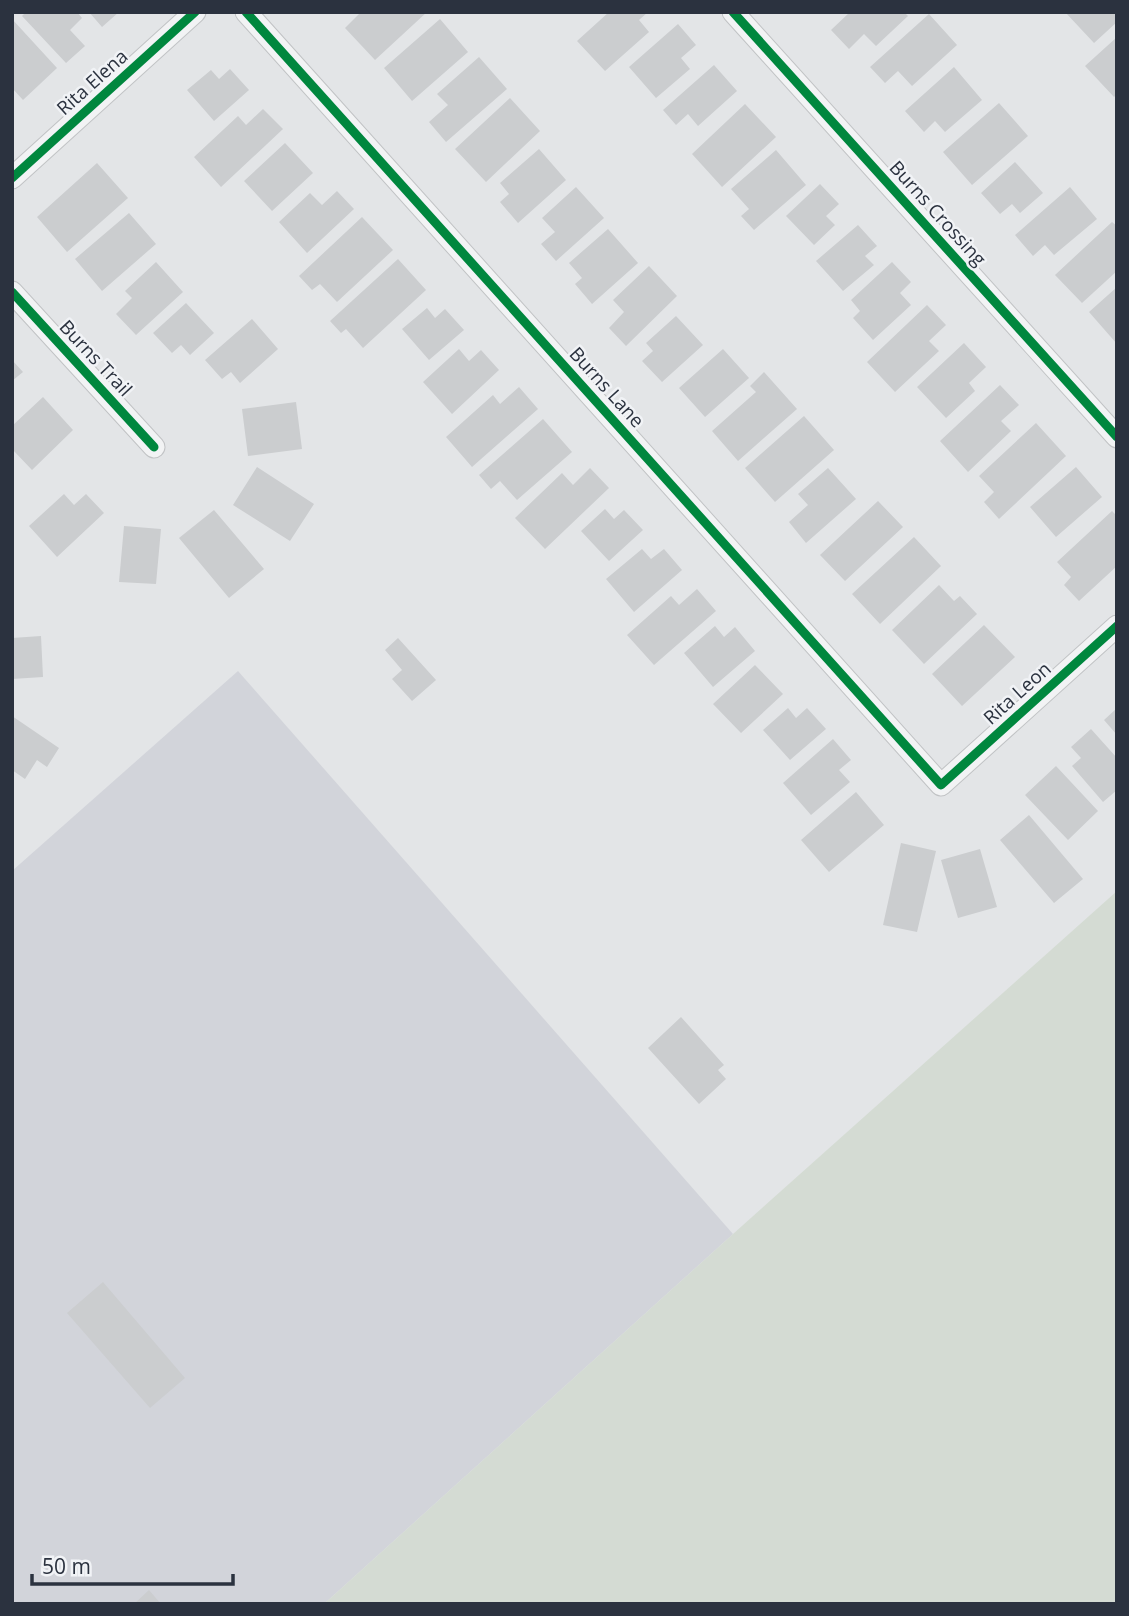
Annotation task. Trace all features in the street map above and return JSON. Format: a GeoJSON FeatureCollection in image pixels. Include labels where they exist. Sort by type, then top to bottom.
{"type":"FeatureCollection","features":[{"type":"Feature","properties":{"kind":"street","name":"Rita Elena"},"geometry":{"type":"LineString","coordinates":[[12,178],[195,12]]}},
{"type":"Feature","properties":{"kind":"street","name":"Burns Lane"},"geometry":{"type":"LineString","coordinates":[[246,12],[941,785]]}},
{"type":"Feature","properties":{"kind":"street","name":"Burns Crossing"},"geometry":{"type":"LineString","coordinates":[[733,12],[1117,437]]}},
{"type":"Feature","properties":{"kind":"street","name":"Burns Trail"},"geometry":{"type":"LineString","coordinates":[[12,292],[154,447]]}},
{"type":"Feature","properties":{"kind":"street","name":"Rita Leon"},"geometry":{"type":"LineString","coordinates":[[941,785],[1117,626]]}},
{"type":"Feature","properties":{"kind":"shaded area"},"geometry":{"type":"Polygon","coordinates":[[[238,671],[733,1234],[324,1604],[12,1604],[12,871],[238,671]]]}},
{"type":"Feature","properties":{"kind":"shaded area"},"geometry":{"type":"Polygon","coordinates":[[[1117,891],[1117,1604],[324,1604],[733,1234],[1117,891]]]}},
{"type":"Feature","properties":{"kind":"building"},"geometry":{"type":"Polygon","coordinates":[[[26,12],[77,12],[82,18],[70,30],[85,46],[66,63],[22,16],[26,12]]]}},
{"type":"Feature","properties":{"kind":"building"},"geometry":{"type":"Polygon","coordinates":[[[89,12],[119,12],[102,27],[89,12]]]}},
{"type":"Feature","properties":{"kind":"building"},"geometry":{"type":"Polygon","coordinates":[[[361,12],[427,12],[375,60],[345,28],[361,12]]]}},
{"type":"Feature","properties":{"kind":"building"},"geometry":{"type":"Polygon","coordinates":[[[609,12],[648,12],[639,20],[649,32],[605,71],[577,41],[609,12]]]}},
{"type":"Feature","properties":{"kind":"building"},"geometry":{"type":"Polygon","coordinates":[[[850,12],[904,12],[908,16],[876,46],[864,34],[849,49],[831,30],[850,12]]]}},
{"type":"Feature","properties":{"kind":"building"},"geometry":{"type":"Polygon","coordinates":[[[1065,12],[1117,12],[1117,22],[1094,43],[1065,12]]]}},
{"type":"Feature","properties":{"kind":"building"},"geometry":{"type":"Polygon","coordinates":[[[929,14],[957,45],[912,86],[898,71],[885,83],[870,67],[929,14]]]}},
{"type":"Feature","properties":{"kind":"building"},"geometry":{"type":"Polygon","coordinates":[[[12,19],[57,68],[23,100],[12,88],[12,19]]]}},
{"type":"Feature","properties":{"kind":"building"},"geometry":{"type":"Polygon","coordinates":[[[440,19],[468,52],[412,101],[384,68],[440,19]]]}},
{"type":"Feature","properties":{"kind":"building"},"geometry":{"type":"Polygon","coordinates":[[[678,24],[696,45],[681,58],[690,69],[656,98],[629,67],[678,24]]]}},
{"type":"Feature","properties":{"kind":"building"},"geometry":{"type":"Polygon","coordinates":[[[1117,37],[1117,94],[1114,97],[1085,66],[1117,37]]]}},
{"type":"Feature","properties":{"kind":"building"},"geometry":{"type":"Polygon","coordinates":[[[479,57],[507,89],[446,142],[429,122],[448,105],[437,94],[479,57]]]}},
{"type":"Feature","properties":{"kind":"building"},"geometry":{"type":"Polygon","coordinates":[[[714,65],[737,91],[698,126],[688,114],[676,125],[663,110],[714,65]]]}},
{"type":"Feature","properties":{"kind":"building"},"geometry":{"type":"Polygon","coordinates":[[[954,67],[982,100],[945,132],[935,121],[924,132],[905,111],[954,67]]]}},
{"type":"Feature","properties":{"kind":"building"},"geometry":{"type":"Polygon","coordinates":[[[230,69],[249,90],[214,121],[187,90],[211,70],[219,79],[230,69]]]}},
{"type":"Feature","properties":{"kind":"building"},"geometry":{"type":"Polygon","coordinates":[[[510,98],[540,131],[486,182],[455,149],[510,98]]]}},
{"type":"Feature","properties":{"kind":"building"},"geometry":{"type":"Polygon","coordinates":[[[999,103],[1028,136],[972,185],[943,152],[999,103]]]}},
{"type":"Feature","properties":{"kind":"building"},"geometry":{"type":"Polygon","coordinates":[[[745,104],[776,137],[722,187],[692,154],[745,104]]]}},
{"type":"Feature","properties":{"kind":"building"},"geometry":{"type":"Polygon","coordinates":[[[263,109],[283,129],[221,187],[194,157],[238,116],[246,125],[263,109]]]}},
{"type":"Feature","properties":{"kind":"building"},"geometry":{"type":"Polygon","coordinates":[[[285,143],[313,173],[272,211],[244,181],[285,143]]]}},
{"type":"Feature","properties":{"kind":"building"},"geometry":{"type":"Polygon","coordinates":[[[539,149],[566,180],[518,223],[500,202],[509,194],[500,183],[539,149]]]}},
{"type":"Feature","properties":{"kind":"building"},"geometry":{"type":"Polygon","coordinates":[[[776,150],[806,185],[754,230],[741,216],[749,209],[731,189],[776,150]]]}},
{"type":"Feature","properties":{"kind":"building"},"geometry":{"type":"Polygon","coordinates":[[[1015,162],[1043,193],[1020,213],[1012,204],[1000,214],[981,193],[1015,162]]]}},
{"type":"Feature","properties":{"kind":"building"},"geometry":{"type":"Polygon","coordinates":[[[97,163],[128,198],[67,252],[37,217],[97,163]]]}},
{"type":"Feature","properties":{"kind":"building"},"geometry":{"type":"Polygon","coordinates":[[[820,184],[839,204],[826,216],[835,225],[814,245],[786,216],[820,184]]]}},
{"type":"Feature","properties":{"kind":"building"},"geometry":{"type":"Polygon","coordinates":[[[576,187],[604,218],[556,261],[541,244],[555,232],[542,218],[576,187]]]}},
{"type":"Feature","properties":{"kind":"building"},"geometry":{"type":"Polygon","coordinates":[[[1070,187],[1097,219],[1054,255],[1045,245],[1033,256],[1015,235],[1070,187]]]}},
{"type":"Feature","properties":{"kind":"building"},"geometry":{"type":"Polygon","coordinates":[[[337,191],[354,209],[307,253],[279,222],[310,193],[322,205],[337,191]]]}},
{"type":"Feature","properties":{"kind":"building"},"geometry":{"type":"Polygon","coordinates":[[[129,213],[156,244],[102,291],[75,259],[129,213]]]}},
{"type":"Feature","properties":{"kind":"building"},"geometry":{"type":"Polygon","coordinates":[[[362,217],[393,250],[337,302],[320,284],[312,290],[299,276],[362,217]]]}},
{"type":"Feature","properties":{"kind":"building"},"geometry":{"type":"Polygon","coordinates":[[[1112,222],[1117,226],[1117,271],[1082,303],[1055,275],[1112,222]]]}},
{"type":"Feature","properties":{"kind":"building"},"geometry":{"type":"Polygon","coordinates":[[[858,225],[877,246],[865,256],[874,265],[843,291],[816,261],[858,225]]]}},
{"type":"Feature","properties":{"kind":"building"},"geometry":{"type":"Polygon","coordinates":[[[608,229],[638,263],[592,304],[575,284],[582,278],[569,263],[608,229]]]}},
{"type":"Feature","properties":{"kind":"building"},"geometry":{"type":"Polygon","coordinates":[[[398,259],[426,290],[363,348],[346,329],[341,333],[330,321],[398,259]]]}},
{"type":"Feature","properties":{"kind":"building"},"geometry":{"type":"Polygon","coordinates":[[[156,262],[183,292],[136,335],[116,314],[132,298],[125,291],[156,262]]]}},
{"type":"Feature","properties":{"kind":"building"},"geometry":{"type":"Polygon","coordinates":[[[892,262],[911,282],[900,293],[911,305],[873,340],[853,318],[860,311],[851,300],[892,262]]]}},
{"type":"Feature","properties":{"kind":"building"},"geometry":{"type":"Polygon","coordinates":[[[649,266],[677,296],[626,346],[609,328],[624,312],[613,300],[649,266]]]}},
{"type":"Feature","properties":{"kind":"building"},"geometry":{"type":"Polygon","coordinates":[[[1117,287],[1117,344],[1089,312],[1117,287]]]}},
{"type":"Feature","properties":{"kind":"building"},"geometry":{"type":"Polygon","coordinates":[[[186,303],[214,333],[190,355],[181,345],[172,353],[153,333],[186,303]]]}},
{"type":"Feature","properties":{"kind":"building"},"geometry":{"type":"Polygon","coordinates":[[[927,305],[946,325],[929,341],[939,351],[895,392],[867,362],[927,305]]]}},
{"type":"Feature","properties":{"kind":"building"},"geometry":{"type":"Polygon","coordinates":[[[427,308],[435,318],[445,309],[464,330],[429,360],[402,329],[427,308]]]}},
{"type":"Feature","properties":{"kind":"building"},"geometry":{"type":"Polygon","coordinates":[[[676,316],[703,345],[662,382],[642,361],[653,351],[646,343],[676,316]]]}},
{"type":"Feature","properties":{"kind":"building"},"geometry":{"type":"Polygon","coordinates":[[[252,319],[278,349],[240,383],[231,372],[222,379],[205,360],[252,319]]]}},
{"type":"Feature","properties":{"kind":"building"},"geometry":{"type":"Polygon","coordinates":[[[964,343],[986,367],[969,383],[975,391],[946,418],[917,387],[964,343]]]}},
{"type":"Feature","properties":{"kind":"building"},"geometry":{"type":"Polygon","coordinates":[[[459,349],[469,361],[481,350],[499,370],[452,414],[423,382],[459,349]]]}},
{"type":"Feature","properties":{"kind":"building"},"geometry":{"type":"Polygon","coordinates":[[[723,349],[749,378],[705,417],[679,388],[723,349]]]}},
{"type":"Feature","properties":{"kind":"building"},"geometry":{"type":"Polygon","coordinates":[[[12,360],[23,372],[12,381],[12,360]]]}},
{"type":"Feature","properties":{"kind":"building"},"geometry":{"type":"Polygon","coordinates":[[[764,372],[797,409],[738,461],[712,431],[756,392],[750,386],[764,372]]]}},
{"type":"Feature","properties":{"kind":"building"},"geometry":{"type":"Polygon","coordinates":[[[1000,385],[1019,405],[1001,421],[1011,431],[968,472],[940,441],[1000,385]]]}},
{"type":"Feature","properties":{"kind":"building"},"geometry":{"type":"Polygon","coordinates":[[[519,387],[538,409],[472,467],[446,437],[493,395],[500,404],[519,387]]]}},
{"type":"Feature","properties":{"kind":"building"},"geometry":{"type":"Polygon","coordinates":[[[43,397],[73,430],[32,470],[12,449],[12,426],[43,397]]]}},
{"type":"Feature","properties":{"kind":"building"},"geometry":{"type":"Polygon","coordinates":[[[296,402],[302,449],[248,456],[242,409],[296,402]]]}},
{"type":"Feature","properties":{"kind":"building"},"geometry":{"type":"Polygon","coordinates":[[[804,416],[834,450],[775,502],[745,468],[804,416]]]}},
{"type":"Feature","properties":{"kind":"building"},"geometry":{"type":"Polygon","coordinates":[[[543,419],[572,452],[517,500],[500,481],[491,489],[479,475],[543,419]]]}},
{"type":"Feature","properties":{"kind":"building"},"geometry":{"type":"Polygon","coordinates":[[[1036,423],[1066,456],[999,519],[984,502],[994,492],[979,476],[1036,423]]]}},
{"type":"Feature","properties":{"kind":"building"},"geometry":{"type":"Polygon","coordinates":[[[257,467],[314,504],[290,541],[233,505],[257,467]]]}},
{"type":"Feature","properties":{"kind":"building"},"geometry":{"type":"Polygon","coordinates":[[[1076,467],[1102,497],[1056,537],[1030,507],[1076,467]]]}},
{"type":"Feature","properties":{"kind":"building"},"geometry":{"type":"Polygon","coordinates":[[[590,468],[609,488],[545,549],[515,518],[562,473],[573,485],[590,468]]]}},
{"type":"Feature","properties":{"kind":"building"},"geometry":{"type":"Polygon","coordinates":[[[828,468],[856,499],[806,543],[789,522],[808,505],[798,494],[828,468]]]}},
{"type":"Feature","properties":{"kind":"building"},"geometry":{"type":"Polygon","coordinates":[[[64,494],[74,505],[86,494],[104,513],[57,557],[29,526],[64,494]]]}},
{"type":"Feature","properties":{"kind":"building"},"geometry":{"type":"Polygon","coordinates":[[[878,501],[903,527],[845,581],[820,555],[878,501]]]}},
{"type":"Feature","properties":{"kind":"building"},"geometry":{"type":"Polygon","coordinates":[[[605,509],[614,519],[624,510],[643,530],[609,561],[581,531],[605,509]]]}},
{"type":"Feature","properties":{"kind":"building"},"geometry":{"type":"Polygon","coordinates":[[[214,510],[264,569],[229,598],[179,538],[214,510]]]}},
{"type":"Feature","properties":{"kind":"building"},"geometry":{"type":"Polygon","coordinates":[[[1112,511],[1117,516],[1117,566],[1079,601],[1064,585],[1071,577],[1057,562],[1112,511]]]}},
{"type":"Feature","properties":{"kind":"building"},"geometry":{"type":"Polygon","coordinates":[[[124,526],[161,529],[156,584],[119,582],[124,526]]]}},
{"type":"Feature","properties":{"kind":"building"},"geometry":{"type":"Polygon","coordinates":[[[914,537],[941,566],[880,624],[852,594],[914,537]]]}},
{"type":"Feature","properties":{"kind":"building"},"geometry":{"type":"Polygon","coordinates":[[[642,549],[651,559],[664,549],[682,570],[634,612],[606,579],[642,549]]]}},
{"type":"Feature","properties":{"kind":"building"},"geometry":{"type":"Polygon","coordinates":[[[939,585],[954,601],[960,596],[977,614],[924,664],[892,630],[939,585]]]}},
{"type":"Feature","properties":{"kind":"building"},"geometry":{"type":"Polygon","coordinates":[[[697,589],[716,611],[654,665],[627,635],[671,596],[679,605],[697,589]]]}},
{"type":"Feature","properties":{"kind":"building"},"geometry":{"type":"Polygon","coordinates":[[[984,625],[1015,657],[962,706],[932,674],[984,625]]]}},
{"type":"Feature","properties":{"kind":"building"},"geometry":{"type":"Polygon","coordinates":[[[715,626],[724,637],[735,627],[755,651],[713,687],[684,653],[715,626]]]}},
{"type":"Feature","properties":{"kind":"building"},"geometry":{"type":"Polygon","coordinates":[[[41,636],[43,677],[12,679],[12,638],[41,636]]]}},
{"type":"Feature","properties":{"kind":"building"},"geometry":{"type":"Polygon","coordinates":[[[398,638],[436,680],[412,701],[392,679],[402,670],[385,650],[398,638]]]}},
{"type":"Feature","properties":{"kind":"building"},"geometry":{"type":"Polygon","coordinates":[[[755,665],[783,694],[741,733],[713,704],[755,665]]]}},
{"type":"Feature","properties":{"kind":"building"},"geometry":{"type":"Polygon","coordinates":[[[788,708],[796,718],[807,708],[826,729],[790,760],[763,730],[788,708]]]}},
{"type":"Feature","properties":{"kind":"building"},"geometry":{"type":"Polygon","coordinates":[[[1117,708],[1117,735],[1104,720],[1117,708]]]}},
{"type":"Feature","properties":{"kind":"building"},"geometry":{"type":"Polygon","coordinates":[[[12,716],[59,748],[47,767],[37,760],[25,779],[12,770],[12,716]]]}},
{"type":"Feature","properties":{"kind":"building"},"geometry":{"type":"Polygon","coordinates":[[[1091,729],[1117,758],[1117,790],[1103,802],[1072,766],[1081,758],[1071,747],[1091,729]]]}},
{"type":"Feature","properties":{"kind":"building"},"geometry":{"type":"Polygon","coordinates":[[[833,739],[851,760],[839,770],[850,782],[811,815],[783,783],[833,739]]]}},
{"type":"Feature","properties":{"kind":"building"},"geometry":{"type":"Polygon","coordinates":[[[1056,766],[1098,811],[1068,840],[1025,795],[1056,766]]]}},
{"type":"Feature","properties":{"kind":"building"},"geometry":{"type":"Polygon","coordinates":[[[856,792],[884,825],[829,872],[801,840],[856,792]]]}},
{"type":"Feature","properties":{"kind":"building"},"geometry":{"type":"Polygon","coordinates":[[[1029,815],[1083,879],[1054,903],[1000,840],[1029,815]]]}},
{"type":"Feature","properties":{"kind":"building"},"geometry":{"type":"Polygon","coordinates":[[[901,843],[936,851],[917,932],[883,925],[901,843]]]}},
{"type":"Feature","properties":{"kind":"building"},"geometry":{"type":"Polygon","coordinates":[[[980,849],[997,907],[958,918],[941,860],[980,849]]]}},
{"type":"Feature","properties":{"kind":"building"},"geometry":{"type":"Polygon","coordinates":[[[681,1017],[724,1065],[718,1070],[726,1079],[699,1104],[648,1048],[681,1017]]]}},
{"type":"Feature","properties":{"kind":"building"},"geometry":{"type":"Polygon","coordinates":[[[103,1282],[185,1378],[150,1408],[67,1313],[103,1282]]]}},
{"type":"Feature","properties":{"kind":"building"},"geometry":{"type":"Polygon","coordinates":[[[149,1590],[161,1604],[134,1604],[149,1590]]]}},
{"type":"Feature","properties":{"kind":"cycle path"},"geometry":{"type":"LineString","coordinates":[[12,178],[195,12]]}},
{"type":"Feature","properties":{"kind":"cycle path"},"geometry":{"type":"LineString","coordinates":[[246,12],[941,785],[1117,626]]}},
{"type":"Feature","properties":{"kind":"cycle path"},"geometry":{"type":"LineString","coordinates":[[733,12],[1117,437]]}},
{"type":"Feature","properties":{"kind":"cycle path"},"geometry":{"type":"LineString","coordinates":[[12,292],[154,447]]}}]}
